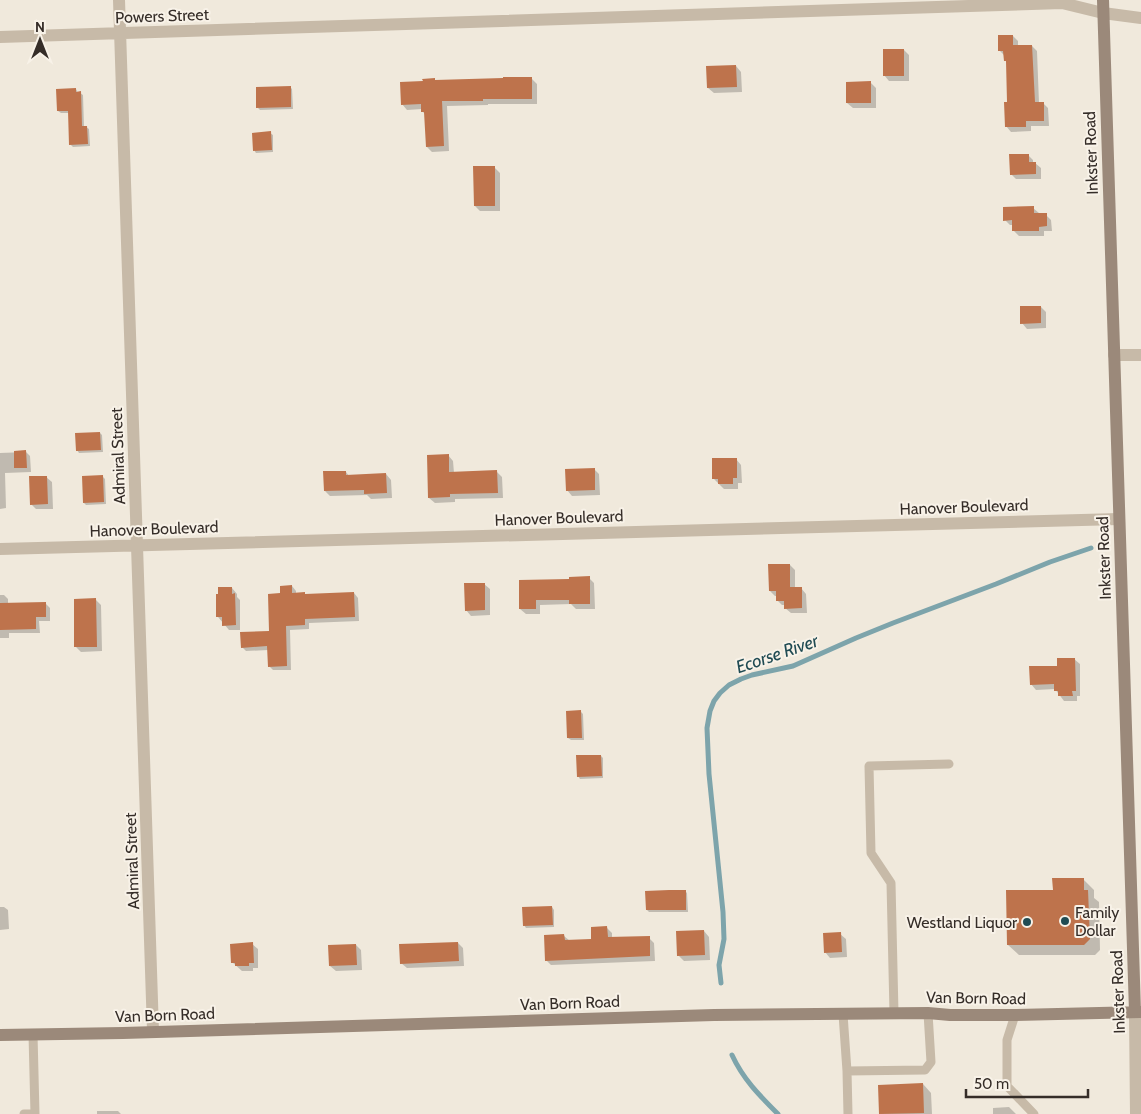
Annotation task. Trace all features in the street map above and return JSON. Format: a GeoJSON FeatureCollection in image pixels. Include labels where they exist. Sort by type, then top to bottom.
{"type":"FeatureCollection","features":[{"type":"Feature","properties":{"kind":"main road","name":"Inkster Road"},"geometry":{"type":"LineString","coordinates":[[1103,0],[1119,519],[1138,1012]]}},
{"type":"Feature","properties":{"kind":"main road","name":"Van Born Road"},"geometry":{"type":"LineString","coordinates":[[0,1035],[714,1015],[928,1013],[1015,1015],[1138,1012]]}},
{"type":"Feature","properties":{"kind":"street","name":"Admiral Street"},"geometry":{"type":"LineString","coordinates":[[119,0],[154,1031]]}},
{"type":"Feature","properties":{"kind":"street","name":"Powers Street"},"geometry":{"type":"LineString","coordinates":[[0,37],[1062,3],[1103,13],[1141,18]]}},
{"type":"Feature","properties":{"kind":"street"},"geometry":{"type":"LineString","coordinates":[[1114,356],[1141,355]]}},
{"type":"Feature","properties":{"kind":"street","name":"Hanover Boulevard"},"geometry":{"type":"LineString","coordinates":[[0,549],[1119,519]]}},
{"type":"Feature","properties":{"kind":"street","name":"Inkster Road"},"geometry":{"type":"LineString","coordinates":[[1136,1114],[1138,1012]]}},
{"type":"Feature","properties":{"kind":"lane"},"geometry":{"type":"LineString","coordinates":[[894,1013],[891,883],[871,853],[869,766],[949,764]]}},
{"type":"Feature","properties":{"kind":"lane"},"geometry":{"type":"LineString","coordinates":[[847,1071],[926,1070],[932,1062],[928,1013]]}},
{"type":"Feature","properties":{"kind":"lane"},"geometry":{"type":"LineString","coordinates":[[843,1014],[848,1114]]}},
{"type":"Feature","properties":{"kind":"lane"},"geometry":{"type":"LineString","coordinates":[[1015,1015],[1007,1040],[1007,1086],[1034,1114]]}},
{"type":"Feature","properties":{"kind":"lane"},"geometry":{"type":"LineString","coordinates":[[24,1114],[35,1114],[33,1034]]}},
{"type":"Feature","properties":{"kind":"building"},"geometry":{"type":"Polygon","coordinates":[[[998,35],[1013,35],[1013,45],[1032,45],[1035,102],[1044,102],[1044,121],[1026,121],[1026,127],[1005,127],[1004,102],[1007,102],[1006,61],[1004,61],[1003,51],[998,51],[998,35]]]}},
{"type":"Feature","properties":{"kind":"building"},"geometry":{"type":"Polygon","coordinates":[[[883,49],[904,49],[904,76],[883,76],[883,49]]]}},
{"type":"Feature","properties":{"kind":"building"},"geometry":{"type":"Polygon","coordinates":[[[736,65],[737,87],[707,88],[706,66],[736,65]]]}},
{"type":"Feature","properties":{"kind":"building"},"geometry":{"type":"Polygon","coordinates":[[[532,77],[532,99],[442,101],[444,146],[426,147],[424,112],[421,112],[421,104],[401,105],[400,82],[423,81],[422,79],[435,78],[435,80],[532,77]]]}},
{"type":"Feature","properties":{"kind":"building"},"geometry":{"type":"Polygon","coordinates":[[[871,81],[871,103],[846,103],[846,82],[871,81]]]}},
{"type":"Feature","properties":{"kind":"building"},"geometry":{"type":"Polygon","coordinates":[[[291,86],[291,107],[256,108],[256,87],[291,86]]]}},
{"type":"Feature","properties":{"kind":"building"},"geometry":{"type":"Polygon","coordinates":[[[76,88],[76,92],[81,91],[82,126],[87,126],[88,144],[69,145],[68,111],[57,111],[56,89],[76,88]]]}},
{"type":"Feature","properties":{"kind":"building"},"geometry":{"type":"Polygon","coordinates":[[[271,131],[272,150],[253,151],[252,133],[271,131]]]}},
{"type":"Feature","properties":{"kind":"building"},"geometry":{"type":"Polygon","coordinates":[[[1009,154],[1029,154],[1029,162],[1036,162],[1036,174],[1010,175],[1009,154]]]}},
{"type":"Feature","properties":{"kind":"building"},"geometry":{"type":"Polygon","coordinates":[[[473,166],[495,166],[495,206],[474,206],[473,166]]]}},
{"type":"Feature","properties":{"kind":"building"},"geometry":{"type":"Polygon","coordinates":[[[1034,206],[1034,213],[1047,213],[1047,226],[1039,227],[1039,231],[1012,231],[1012,220],[1003,221],[1003,207],[1034,206]]]}},
{"type":"Feature","properties":{"kind":"building"},"geometry":{"type":"Polygon","coordinates":[[[1020,306],[1041,306],[1041,323],[1020,324],[1020,306]]]}},
{"type":"Feature","properties":{"kind":"building"},"geometry":{"type":"Polygon","coordinates":[[[100,432],[101,450],[76,451],[75,433],[100,432]]]}},
{"type":"Feature","properties":{"kind":"building"},"geometry":{"type":"Polygon","coordinates":[[[26,450],[27,468],[14,468],[14,451],[26,450]]]}},
{"type":"Feature","properties":{"kind":"building"},"geometry":{"type":"Polygon","coordinates":[[[449,454],[449,472],[497,470],[498,493],[450,494],[450,497],[428,498],[427,455],[449,454]]]}},
{"type":"Feature","properties":{"kind":"building"},"geometry":{"type":"Polygon","coordinates":[[[712,458],[737,458],[737,478],[733,478],[733,484],[718,484],[718,479],[712,479],[712,458]]]}},
{"type":"Feature","properties":{"kind":"building"},"geometry":{"type":"Polygon","coordinates":[[[595,468],[595,490],[566,491],[565,469],[595,468]]]}},
{"type":"Feature","properties":{"kind":"building"},"geometry":{"type":"Polygon","coordinates":[[[323,471],[346,471],[346,475],[386,473],[387,493],[364,494],[364,490],[324,491],[323,471]]]}},
{"type":"Feature","properties":{"kind":"building"},"geometry":{"type":"Polygon","coordinates":[[[103,475],[104,502],[83,503],[82,476],[103,475]]]}},
{"type":"Feature","properties":{"kind":"building"},"geometry":{"type":"Polygon","coordinates":[[[29,476],[47,476],[48,504],[30,505],[29,476]]]}},
{"type":"Feature","properties":{"kind":"building"},"geometry":{"type":"Polygon","coordinates":[[[768,564],[790,564],[790,587],[802,587],[802,608],[784,609],[784,601],[776,601],[776,591],[769,591],[768,564]]]}},
{"type":"Feature","properties":{"kind":"building"},"geometry":{"type":"Polygon","coordinates":[[[590,576],[590,604],[569,604],[569,600],[536,600],[536,609],[519,609],[519,580],[569,579],[569,577],[590,576]]]}},
{"type":"Feature","properties":{"kind":"building"},"geometry":{"type":"Polygon","coordinates":[[[464,583],[485,583],[485,610],[465,611],[464,583]]]}},
{"type":"Feature","properties":{"kind":"building"},"geometry":{"type":"Polygon","coordinates":[[[292,585],[292,593],[354,592],[355,617],[305,619],[305,625],[286,626],[287,666],[268,667],[267,646],[241,648],[240,632],[269,631],[268,594],[280,593],[280,586],[292,585]]]}},
{"type":"Feature","properties":{"kind":"building"},"geometry":{"type":"Polygon","coordinates":[[[218,587],[232,587],[232,594],[235,593],[236,625],[222,626],[222,617],[216,617],[216,594],[218,594],[218,587]]]}},
{"type":"Feature","properties":{"kind":"building"},"geometry":{"type":"Polygon","coordinates":[[[96,598],[97,647],[74,647],[74,599],[96,598]]]}},
{"type":"Feature","properties":{"kind":"building"},"geometry":{"type":"Polygon","coordinates":[[[46,602],[46,617],[36,617],[36,629],[0,630],[0,603],[46,602]]]}},
{"type":"Feature","properties":{"kind":"building"},"geometry":{"type":"Polygon","coordinates":[[[1057,658],[1075,658],[1076,691],[1072,691],[1073,696],[1058,696],[1058,691],[1054,691],[1054,684],[1030,685],[1029,666],[1057,666],[1057,658]]]}},
{"type":"Feature","properties":{"kind":"building"},"geometry":{"type":"Polygon","coordinates":[[[581,710],[582,738],[567,738],[566,711],[581,710]]]}},
{"type":"Feature","properties":{"kind":"building"},"geometry":{"type":"Polygon","coordinates":[[[576,755],[601,755],[602,776],[577,777],[576,755]]]}},
{"type":"Feature","properties":{"kind":"building"},"geometry":{"type":"Polygon","coordinates":[[[1052,878],[1084,878],[1084,890],[1088,890],[1090,939],[1084,945],[1007,945],[1006,890],[1053,890],[1052,878]]]}},
{"type":"Feature","properties":{"kind":"building"},"geometry":{"type":"Polygon","coordinates":[[[686,890],[686,910],[646,910],[645,891],[686,890]]]}},
{"type":"Feature","properties":{"kind":"building"},"geometry":{"type":"Polygon","coordinates":[[[552,906],[553,925],[523,926],[522,907],[552,906]]]}},
{"type":"Feature","properties":{"kind":"building"},"geometry":{"type":"Polygon","coordinates":[[[607,926],[608,937],[650,936],[650,956],[545,961],[544,935],[564,934],[565,940],[591,939],[591,927],[607,926]]]}},
{"type":"Feature","properties":{"kind":"building"},"geometry":{"type":"Polygon","coordinates":[[[704,930],[705,955],[677,956],[676,931],[704,930]]]}},
{"type":"Feature","properties":{"kind":"building"},"geometry":{"type":"Polygon","coordinates":[[[841,932],[842,952],[824,953],[823,933],[841,932]]]}},
{"type":"Feature","properties":{"kind":"building"},"geometry":{"type":"Polygon","coordinates":[[[253,942],[254,963],[249,963],[249,966],[235,966],[235,963],[231,963],[230,944],[253,942]]]}},
{"type":"Feature","properties":{"kind":"building"},"geometry":{"type":"Polygon","coordinates":[[[458,942],[459,961],[400,964],[399,944],[458,942]]]}},
{"type":"Feature","properties":{"kind":"building"},"geometry":{"type":"Polygon","coordinates":[[[356,944],[357,965],[329,966],[328,945],[356,944]]]}},
{"type":"Feature","properties":{"kind":"building"},"geometry":{"type":"Polygon","coordinates":[[[923,1083],[924,1113],[879,1114],[878,1085],[923,1083]]]}},
{"type":"Feature","properties":{"kind":"waterway","name":"Ecorse River"},"geometry":{"type":"LineString","coordinates":[[721,983],[719,965],[724,939],[723,912],[709,774],[707,728],[710,711],[720,693],[729,685],[741,679],[793,666],[893,623],[1091,548]]}},
{"type":"Feature","properties":{"kind":"waterway","name":"Ecorse River"},"geometry":{"type":"LineString","coordinates":[[732,1055],[746,1079],[778,1114]]}},
{"type":"Feature","properties":{"kind":"place","name":"Family Dollar"},"geometry":{"type":"Point","coordinates":[1065,921]}},
{"type":"Feature","properties":{"kind":"place","name":"Westland Liquor"},"geometry":{"type":"Point","coordinates":[1027,922]}}]}
